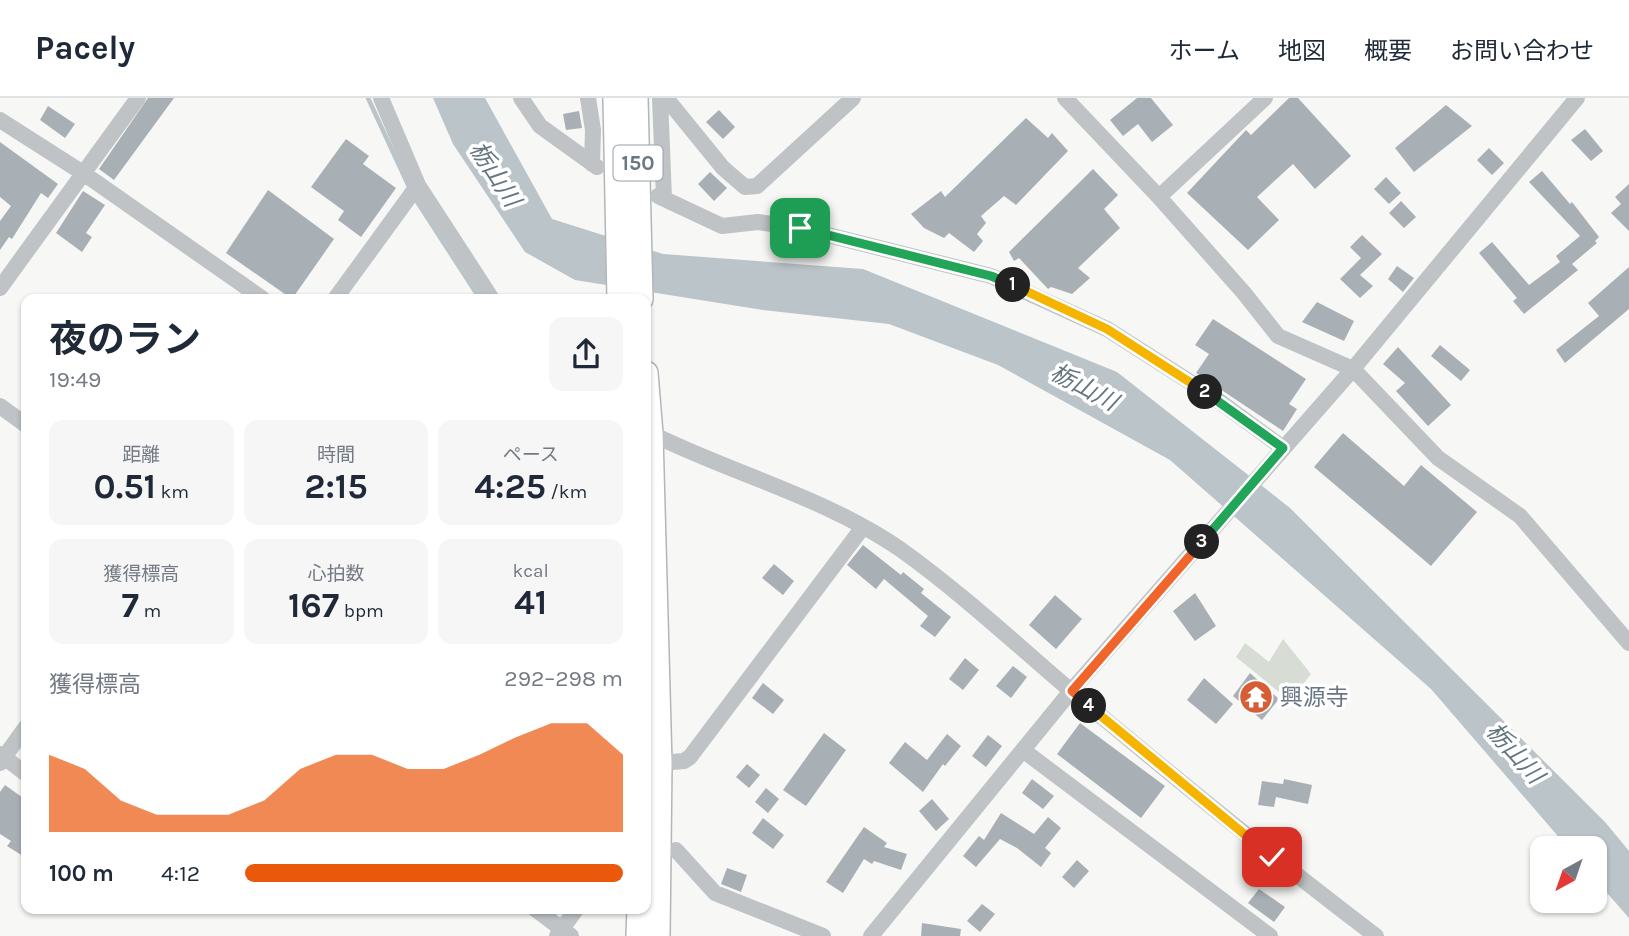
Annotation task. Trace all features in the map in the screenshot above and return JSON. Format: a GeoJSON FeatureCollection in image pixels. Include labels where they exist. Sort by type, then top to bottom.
{"type":"FeatureCollection","features":[{"type":"Feature","properties":{"kind":"highway","name":"150"},"geometry":{"type":"LineString","coordinates":[[615,98],[628,228],[640,294]]}},
{"type":"Feature","properties":{"kind":"highway","name":"150"},"geometry":{"type":"LineString","coordinates":[[620,294],[628,228],[636,98]]}},
{"type":"Feature","properties":{"kind":"highway"},"geometry":{"type":"LineString","coordinates":[[651,516],[660,763],[658,936]]}},
{"type":"Feature","properties":{"kind":"highway"},"geometry":{"type":"LineString","coordinates":[[638,936],[639,914]]}},
{"type":"Feature","properties":{"kind":"street"},"geometry":{"type":"LineString","coordinates":[[0,288],[138,98]]}},
{"type":"Feature","properties":{"kind":"street"},"geometry":{"type":"LineString","coordinates":[[381,98],[413,191],[488,294]]}},
{"type":"Feature","properties":{"kind":"street"},"geometry":{"type":"LineString","coordinates":[[521,98],[540,126],[555,134],[595,165],[588,98]]}},
{"type":"Feature","properties":{"kind":"street"},"geometry":{"type":"LineString","coordinates":[[660,98],[661,197],[723,226],[758,222],[800,228],[991,276],[1107,329],[1212,396],[1280,452]]}},
{"type":"Feature","properties":{"kind":"street"},"geometry":{"type":"LineString","coordinates":[[666,98],[723,168],[745,187],[757,186],[853,98]]}},
{"type":"Feature","properties":{"kind":"street"},"geometry":{"type":"LineString","coordinates":[[1065,98],[1159,197],[1244,293],[1278,336],[1353,369],[1438,458],[1520,516],[1629,643]]}},
{"type":"Feature","properties":{"kind":"street"},"geometry":{"type":"LineString","coordinates":[[1159,197],[1265,98]]}},
{"type":"Feature","properties":{"kind":"street"},"geometry":{"type":"LineString","coordinates":[[871,936],[1072,691],[1353,369],[1577,98]]}},
{"type":"Feature","properties":{"kind":"street"},"geometry":{"type":"LineString","coordinates":[[0,120],[83,173],[256,294]]}},
{"type":"Feature","properties":{"kind":"street"},"geometry":{"type":"LineString","coordinates":[[339,294],[413,191]]}},
{"type":"Feature","properties":{"kind":"street"},"geometry":{"type":"LineString","coordinates":[[0,406],[21,421]]}},
{"type":"Feature","properties":{"kind":"street"},"geometry":{"type":"LineString","coordinates":[[651,434],[863,527],[900,549],[1272,857],[1376,936]]}},
{"type":"Feature","properties":{"kind":"street"},"geometry":{"type":"LineString","coordinates":[[660,763],[684,761],[690,757],[863,527]]}},
{"type":"Feature","properties":{"kind":"street"},"geometry":{"type":"LineString","coordinates":[[21,733],[2,758],[21,771]]}},
{"type":"Feature","properties":{"kind":"street"},"geometry":{"type":"LineString","coordinates":[[1024,751],[1270,936]]}},
{"type":"Feature","properties":{"kind":"street"},"geometry":{"type":"LineString","coordinates":[[676,850],[715,892],[823,936]]}},
{"type":"Feature","properties":{"kind":"street"},"geometry":{"type":"LineString","coordinates":[[541,914],[563,934],[574,914]]}},
{"type":"Feature","properties":{"kind":"shaded area"},"geometry":{"type":"Polygon","coordinates":[[[1283,639],[1311,674],[1290,701],[1236,657],[1245,643],[1269,662],[1283,639]]]}},
{"type":"Feature","properties":{"kind":"water","name":"栃山川"},"geometry":{"type":"Polygon","coordinates":[[[433,98],[485,98],[552,219],[663,254],[863,269],[1117,372],[1290,508],[1605,822],[1629,851],[1629,918],[1607,893],[1607,836],[1558,836],[1431,689],[1170,460],[998,365],[889,324],[763,310],[575,280],[525,252],[453,144],[433,98]]]}},
{"type":"Feature","properties":{"kind":"building"},"geometry":{"type":"Polygon","coordinates":[[[148,98],[174,98],[114,180],[99,169],[148,98]]]}},
{"type":"Feature","properties":{"kind":"building"},"geometry":{"type":"Polygon","coordinates":[[[1137,98],[1151,98],[1173,125],[1152,142],[1138,124],[1123,136],[1110,120],[1137,98]]]}},
{"type":"Feature","properties":{"kind":"building"},"geometry":{"type":"Polygon","coordinates":[[[1289,98],[1298,98],[1351,156],[1315,189],[1293,164],[1257,197],[1279,220],[1248,250],[1187,193],[1246,130],[1251,135],[1289,98]]]}},
{"type":"Feature","properties":{"kind":"building"},"geometry":{"type":"Polygon","coordinates":[[[1446,105],[1472,126],[1414,172],[1395,148],[1446,105]]]}},
{"type":"Feature","properties":{"kind":"building"},"geometry":{"type":"Polygon","coordinates":[[[48,106],[75,124],[65,138],[40,120],[48,106]]]}},
{"type":"Feature","properties":{"kind":"building"},"geometry":{"type":"Polygon","coordinates":[[[719,110],[735,127],[723,139],[706,122],[719,110]]]}},
{"type":"Feature","properties":{"kind":"building"},"geometry":{"type":"Polygon","coordinates":[[[579,111],[582,128],[566,130],[563,114],[579,111]]]}},
{"type":"Feature","properties":{"kind":"building"},"geometry":{"type":"Polygon","coordinates":[[[1026,118],[1048,138],[1052,133],[1068,151],[1016,205],[1004,196],[981,216],[986,223],[977,234],[983,241],[974,252],[949,233],[944,238],[924,228],[911,214],[941,191],[945,197],[1026,118]]]}},
{"type":"Feature","properties":{"kind":"building"},"geometry":{"type":"Polygon","coordinates":[[[1585,129],[1603,151],[1591,161],[1571,140],[1585,129]]]}},
{"type":"Feature","properties":{"kind":"building"},"geometry":{"type":"Polygon","coordinates":[[[346,139],[369,156],[363,164],[396,188],[361,237],[338,220],[344,211],[311,187],[346,139]]]}},
{"type":"Feature","properties":{"kind":"building"},"geometry":{"type":"Polygon","coordinates":[[[0,142],[58,184],[48,198],[41,193],[12,239],[9,237],[0,250],[0,221],[11,206],[0,197],[0,142]]]}},
{"type":"Feature","properties":{"kind":"building"},"geometry":{"type":"Polygon","coordinates":[[[1489,148],[1504,163],[1492,175],[1477,160],[1489,148]]]}},
{"type":"Feature","properties":{"kind":"building"},"geometry":{"type":"Polygon","coordinates":[[[1093,169],[1118,195],[1104,209],[1120,228],[1078,268],[1090,278],[1072,294],[1051,287],[1048,289],[1019,258],[1014,261],[1009,252],[1093,169]]]}},
{"type":"Feature","properties":{"kind":"building"},"geometry":{"type":"Polygon","coordinates":[[[1542,171],[1570,204],[1572,202],[1599,237],[1595,241],[1597,243],[1572,264],[1578,270],[1524,314],[1513,301],[1517,298],[1479,253],[1492,242],[1529,285],[1560,262],[1556,256],[1580,236],[1529,182],[1542,171]]]}},
{"type":"Feature","properties":{"kind":"building"},"geometry":{"type":"Polygon","coordinates":[[[710,172],[727,188],[714,201],[698,184],[710,172]]]}},
{"type":"Feature","properties":{"kind":"building"},"geometry":{"type":"Polygon","coordinates":[[[1386,177],[1401,193],[1389,204],[1374,189],[1386,177]]]}},
{"type":"Feature","properties":{"kind":"building"},"geometry":{"type":"Polygon","coordinates":[[[1629,184],[1629,231],[1611,213],[1621,204],[1615,197],[1629,184]]]}},
{"type":"Feature","properties":{"kind":"building"},"geometry":{"type":"Polygon","coordinates":[[[268,190],[334,239],[296,294],[285,294],[226,253],[268,190]]]}},
{"type":"Feature","properties":{"kind":"building"},"geometry":{"type":"Polygon","coordinates":[[[83,191],[105,205],[86,233],[92,237],[82,252],[56,233],[83,191]]]}},
{"type":"Feature","properties":{"kind":"building"},"geometry":{"type":"Polygon","coordinates":[[[1401,201],[1416,217],[1404,228],[1389,213],[1401,201]]]}},
{"type":"Feature","properties":{"kind":"building"},"geometry":{"type":"Polygon","coordinates":[[[1362,235],[1382,254],[1360,275],[1373,286],[1360,298],[1340,279],[1361,258],[1350,247],[1362,235]]]}},
{"type":"Feature","properties":{"kind":"building"},"geometry":{"type":"Polygon","coordinates":[[[1397,266],[1414,278],[1403,292],[1388,279],[1397,266]]]}},
{"type":"Feature","properties":{"kind":"building"},"geometry":{"type":"Polygon","coordinates":[[[1629,267],[1629,309],[1565,363],[1556,350],[1599,316],[1588,303],[1629,267]]]}},
{"type":"Feature","properties":{"kind":"building"},"geometry":{"type":"Polygon","coordinates":[[[1317,302],[1354,321],[1344,341],[1302,322],[1317,302]]]}},
{"type":"Feature","properties":{"kind":"building"},"geometry":{"type":"Polygon","coordinates":[[[1213,319],[1306,379],[1289,404],[1297,409],[1283,431],[1196,373],[1209,354],[1195,345],[1213,319]]]}},
{"type":"Feature","properties":{"kind":"building"},"geometry":{"type":"Polygon","coordinates":[[[1440,345],[1470,370],[1461,381],[1431,356],[1440,345]]]}},
{"type":"Feature","properties":{"kind":"building"},"geometry":{"type":"Polygon","coordinates":[[[1398,347],[1451,405],[1428,426],[1396,391],[1405,383],[1383,364],[1398,347]]]}},
{"type":"Feature","properties":{"kind":"building"},"geometry":{"type":"Polygon","coordinates":[[[1343,433],[1404,486],[1421,465],[1477,512],[1431,566],[1314,467],[1343,433]]]}},
{"type":"Feature","properties":{"kind":"building"},"geometry":{"type":"Polygon","coordinates":[[[863,545],[901,575],[903,572],[924,589],[921,593],[951,617],[935,637],[920,626],[928,616],[884,579],[876,589],[847,565],[863,545]]]}},
{"type":"Feature","properties":{"kind":"building"},"geometry":{"type":"Polygon","coordinates":[[[774,564],[794,581],[783,595],[762,578],[774,564]]]}},
{"type":"Feature","properties":{"kind":"building"},"geometry":{"type":"Polygon","coordinates":[[[1195,593],[1216,626],[1195,641],[1173,611],[1195,593]]]}},
{"type":"Feature","properties":{"kind":"building"},"geometry":{"type":"Polygon","coordinates":[[[1055,595],[1082,619],[1056,649],[1029,625],[1055,595]]]}},
{"type":"Feature","properties":{"kind":"building"},"geometry":{"type":"Polygon","coordinates":[[[965,658],[979,670],[963,690],[949,679],[965,658]]]}},
{"type":"Feature","properties":{"kind":"building"},"geometry":{"type":"Polygon","coordinates":[[[1013,666],[1027,677],[1011,698],[996,686],[1013,666]]]}},
{"type":"Feature","properties":{"kind":"building","name":"興源寺"},"geometry":{"type":"Polygon","coordinates":[[[1250,673],[1279,699],[1262,720],[1233,696],[1250,673]]]}},
{"type":"Feature","properties":{"kind":"building"},"geometry":{"type":"Polygon","coordinates":[[[1204,678],[1233,704],[1216,724],[1187,700],[1204,678]]]}},
{"type":"Feature","properties":{"kind":"building"},"geometry":{"type":"Polygon","coordinates":[[[763,683],[784,700],[773,714],[752,698],[763,683]]]}},
{"type":"Feature","properties":{"kind":"building"},"geometry":{"type":"Polygon","coordinates":[[[1080,723],[1165,786],[1141,818],[1057,754],[1080,723]]]}},
{"type":"Feature","properties":{"kind":"building"},"geometry":{"type":"Polygon","coordinates":[[[824,733],[846,750],[806,806],[783,790],[824,733]]]}},
{"type":"Feature","properties":{"kind":"building"},"geometry":{"type":"Polygon","coordinates":[[[947,734],[961,746],[945,766],[943,764],[923,792],[889,763],[905,742],[927,760],[947,734]]]}},
{"type":"Feature","properties":{"kind":"building"},"geometry":{"type":"Polygon","coordinates":[[[988,735],[1002,746],[986,767],[972,756],[988,735]]]}},
{"type":"Feature","properties":{"kind":"building"},"geometry":{"type":"Polygon","coordinates":[[[747,764],[760,775],[749,788],[736,777],[747,764]]]}},
{"type":"Feature","properties":{"kind":"building"},"geometry":{"type":"Polygon","coordinates":[[[1032,779],[1054,796],[1043,809],[1022,793],[1032,779]]]}},
{"type":"Feature","properties":{"kind":"building"},"geometry":{"type":"Polygon","coordinates":[[[1284,779],[1312,785],[1308,804],[1276,797],[1274,807],[1258,805],[1262,781],[1283,784],[1284,779]]]}},
{"type":"Feature","properties":{"kind":"building"},"geometry":{"type":"Polygon","coordinates":[[[5,785],[21,796],[21,855],[7,846],[11,841],[0,834],[0,792],[5,785]]]}},
{"type":"Feature","properties":{"kind":"building"},"geometry":{"type":"Polygon","coordinates":[[[766,788],[779,799],[768,813],[755,802],[766,788]]]}},
{"type":"Feature","properties":{"kind":"building"},"geometry":{"type":"Polygon","coordinates":[[[932,799],[949,819],[936,831],[919,811],[932,799]]]}},
{"type":"Feature","properties":{"kind":"building"},"geometry":{"type":"Polygon","coordinates":[[[1001,813],[1034,834],[1048,817],[1061,828],[1045,848],[1051,853],[1041,867],[1017,848],[1000,839],[976,867],[963,856],[979,836],[984,840],[1001,813]]]}},
{"type":"Feature","properties":{"kind":"building"},"geometry":{"type":"Polygon","coordinates":[[[763,818],[784,835],[773,849],[752,833],[763,818]]]}},
{"type":"Feature","properties":{"kind":"building"},"geometry":{"type":"Polygon","coordinates":[[[864,827],[887,843],[884,847],[907,854],[901,870],[874,861],[872,864],[864,859],[843,893],[826,882],[864,827]]]}},
{"type":"Feature","properties":{"kind":"building"},"geometry":{"type":"Polygon","coordinates":[[[1077,860],[1089,871],[1074,888],[1062,877],[1077,860]]]}},
{"type":"Feature","properties":{"kind":"building"},"geometry":{"type":"Polygon","coordinates":[[[727,868],[747,875],[741,892],[721,884],[727,868]]]}},
{"type":"Feature","properties":{"kind":"building"},"geometry":{"type":"Polygon","coordinates":[[[1259,889],[1285,907],[1274,922],[1248,903],[1259,889]]]}},
{"type":"Feature","properties":{"kind":"building"},"geometry":{"type":"Polygon","coordinates":[[[982,904],[995,914],[980,932],[967,921],[982,904]]]}},
{"type":"Feature","properties":{"kind":"building"},"geometry":{"type":"Polygon","coordinates":[[[922,923],[961,929],[960,936],[921,936],[922,923]]]}},
{"type":"Feature","properties":{"kind":"waterway"},"geometry":{"type":"LineString","coordinates":[[368,98],[410,189]]}},
{"type":"Feature","properties":{"kind":"waterway"},"geometry":{"type":"LineString","coordinates":[[414,197],[477,294]]}},
{"type":"Feature","properties":{"kind":"place","name":"興源寺"},"geometry":{"type":"Point","coordinates":[1256,697]}},
{"type":"Feature","properties":{"kind":"route"},"geometry":{"type":"LineString","coordinates":[[800,228],[991,276],[1037,296],[1107,329],[1212,396],[1283,448],[1072,691],[1272,857]]}}]}
